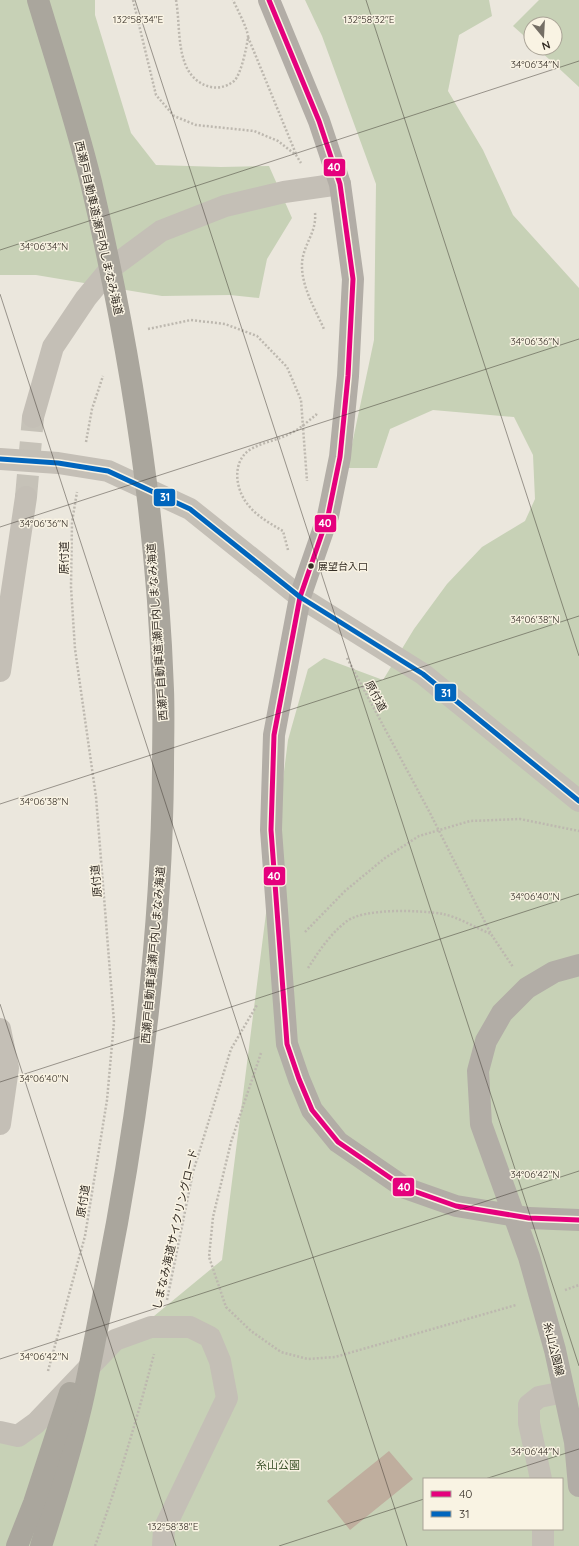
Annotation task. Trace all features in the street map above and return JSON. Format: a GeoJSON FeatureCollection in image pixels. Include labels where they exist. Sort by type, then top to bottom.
{"type":"FeatureCollection","features":[{"type":"Feature","properties":{"kind":"highway","name":"西瀬戸自動車道;瀬戸内しまなみ海道"},"geometry":{"type":"LineString","coordinates":[[38,0],[89,177],[114,289],[129,374],[146,493],[156,576],[163,692],[162,815],[159,908],[150,1010],[137,1111],[108,1272],[83,1397],[58,1491],[41,1546]]}},
{"type":"Feature","properties":{"kind":"highway","name":"西瀬戸自動車道;瀬戸内しまなみ海道"},"geometry":{"type":"LineString","coordinates":[[17,1546],[34,1503],[68,1401],[108,1272]]}},
{"type":"Feature","properties":{"kind":"main road"},"geometry":{"type":"LineString","coordinates":[[269,0],[319,121],[340,184],[353,279],[348,376],[340,457],[328,516],[300,597],[274,735],[271,830],[287,1044],[312,1110],[338,1142],[405,1188],[456,1206],[529,1218],[579,1220]]}},
{"type":"Feature","properties":{"kind":"main road","name":"糸山公園線"},"geometry":{"type":"LineString","coordinates":[[579,965],[554,972],[527,988],[502,1013],[486,1041],[478,1071],[481,1124],[529,1257],[555,1350],[575,1442],[579,1486]]}},
{"type":"Feature","properties":{"kind":"street"},"geometry":{"type":"LineString","coordinates":[[33,417],[53,347],[86,298],[111,268],[161,231],[225,206],[284,192],[340,184]]}},
{"type":"Feature","properties":{"kind":"street"},"geometry":{"type":"LineString","coordinates":[[0,459],[58,463],[108,471],[190,509],[300,597],[423,674],[579,801]]}},
{"type":"Feature","properties":{"kind":"street"},"geometry":{"type":"LineString","coordinates":[[0,672],[26,497]]}},
{"type":"Feature","properties":{"kind":"street"},"geometry":{"type":"LineString","coordinates":[[0,1029],[8,1068],[0,1124]]}},
{"type":"Feature","properties":{"kind":"street"},"geometry":{"type":"LineString","coordinates":[[0,1432],[18,1436],[36,1422],[115,1340],[151,1327],[190,1327],[210,1337],[220,1361],[227,1398],[164,1529],[163,1546]]}},
{"type":"Feature","properties":{"kind":"street"},"geometry":{"type":"LineString","coordinates":[[541,1478],[529,1423],[529,1405],[539,1398],[564,1392]]}},
{"type":"Feature","properties":{"kind":"street"},"geometry":{"type":"LineString","coordinates":[[542,1530],[543,1546]]}},
{"type":"Feature","properties":{"kind":"path"},"geometry":{"type":"LineString","coordinates":[[133,0],[156,95],[174,116],[196,125],[254,131],[278,141],[296,155]]}},
{"type":"Feature","properties":{"kind":"path"},"geometry":{"type":"LineString","coordinates":[[176,0],[182,55],[187,69],[196,81],[209,87],[222,87],[234,80],[240,71],[248,36]]}},
{"type":"Feature","properties":{"kind":"path"},"geometry":{"type":"LineString","coordinates":[[233,0],[296,155],[313,188],[316,223],[302,262],[304,283],[324,330]]}},
{"type":"Feature","properties":{"kind":"path"},"geometry":{"type":"LineString","coordinates":[[145,329],[190,320],[225,324],[257,336],[287,367],[301,400],[308,486]]}},
{"type":"Feature","properties":{"kind":"path"},"geometry":{"type":"LineString","coordinates":[[85,447],[92,409],[104,374]]}},
{"type":"Feature","properties":{"kind":"path"},"geometry":{"type":"LineString","coordinates":[[289,553],[283,531],[261,518],[248,505],[240,491],[236,477],[239,461],[250,449],[291,433],[316,415],[319,408]]}},
{"type":"Feature","properties":{"kind":"path","name":"原付道"},"geometry":{"type":"LineString","coordinates":[[47,1372],[85,1236],[107,1100],[114,1022],[96,797],[75,649],[71,587],[72,522],[78,484]]}},
{"type":"Feature","properties":{"kind":"path","name":"原付道"},"geometry":{"type":"LineString","coordinates":[[346,656],[430,813],[491,934],[527,988]]}},
{"type":"Feature","properties":{"kind":"path"},"geometry":{"type":"LineString","coordinates":[[304,933],[344,891],[385,858],[419,836],[470,821],[520,819],[579,831]]}},
{"type":"Feature","properties":{"kind":"path"},"geometry":{"type":"LineString","coordinates":[[348,920],[364,914],[386,911],[444,914],[491,934]]}},
{"type":"Feature","properties":{"kind":"path","name":"しまなみ海道サイクリングロード"},"geometry":{"type":"LineString","coordinates":[[166,1303],[193,1172],[231,1049],[258,1003]]}},
{"type":"Feature","properties":{"kind":"path"},"geometry":{"type":"LineString","coordinates":[[231,1142],[213,1217],[209,1257],[226,1306],[251,1331],[281,1352],[308,1359],[335,1357],[520,1304]]}},
{"type":"Feature","properties":{"kind":"path"},"geometry":{"type":"LineString","coordinates":[[564,1290],[579,1286]]}},
{"type":"Feature","properties":{"kind":"path"},"geometry":{"type":"LineString","coordinates":[[95,1546],[106,1516],[141,1403],[155,1349]]}},
{"type":"Feature","properties":{"kind":"green space"},"geometry":{"type":"Polygon","coordinates":[[[0,0],[95,0],[95,15],[131,133],[156,165],[221,167],[269,166],[292,218],[267,259],[259,298],[230,295],[162,296],[36,275],[0,275],[0,0]]]}},
{"type":"Feature","properties":{"kind":"green space","name":"糸山公園"},"geometry":{"type":"Polygon","coordinates":[[[305,0],[489,0],[492,16],[459,35],[448,91],[483,150],[513,215],[579,288],[579,1546],[0,1546],[0,1443],[222,1260],[288,740],[308,669],[324,658],[383,680],[414,629],[447,584],[482,547],[525,521],[535,499],[533,455],[514,417],[433,410],[390,429],[377,468],[347,468],[374,340],[376,184],[322,36],[305,0]]]}},
{"type":"Feature","properties":{"kind":"green space"},"geometry":{"type":"Polygon","coordinates":[[[539,0],[579,0],[579,87],[546,56],[563,56],[563,16],[523,16],[539,0]]]}},
{"type":"Feature","properties":{"kind":"green space"},"geometry":{"type":"Polygon","coordinates":[[[523,16],[523,35],[513,26],[523,16]]]}},
{"type":"Feature","properties":{"kind":"building"},"geometry":{"type":"Polygon","coordinates":[[[389,1451],[413,1479],[350,1530],[327,1501],[389,1451]]]}},
{"type":"Feature","properties":{"kind":"tunnel"},"geometry":{"type":"LineString","coordinates":[[26,497],[33,417]]}},
{"type":"Feature","properties":{"kind":"transit line","name":"40"},"geometry":{"type":"LineString","coordinates":[[269,0],[319,121],[340,184],[353,279],[348,376],[340,457],[328,516],[300,597],[274,735],[271,830],[287,1044],[312,1110],[338,1142],[405,1188],[456,1206],[529,1218],[579,1220]]}},
{"type":"Feature","properties":{"kind":"transit line","name":"31"},"geometry":{"type":"LineString","coordinates":[[0,459],[58,463],[108,471],[190,509],[300,597],[423,674],[579,801]]}},
{"type":"Feature","properties":{"kind":"place","name":"展望台入口"},"geometry":{"type":"Point","coordinates":[311,566]}}]}
